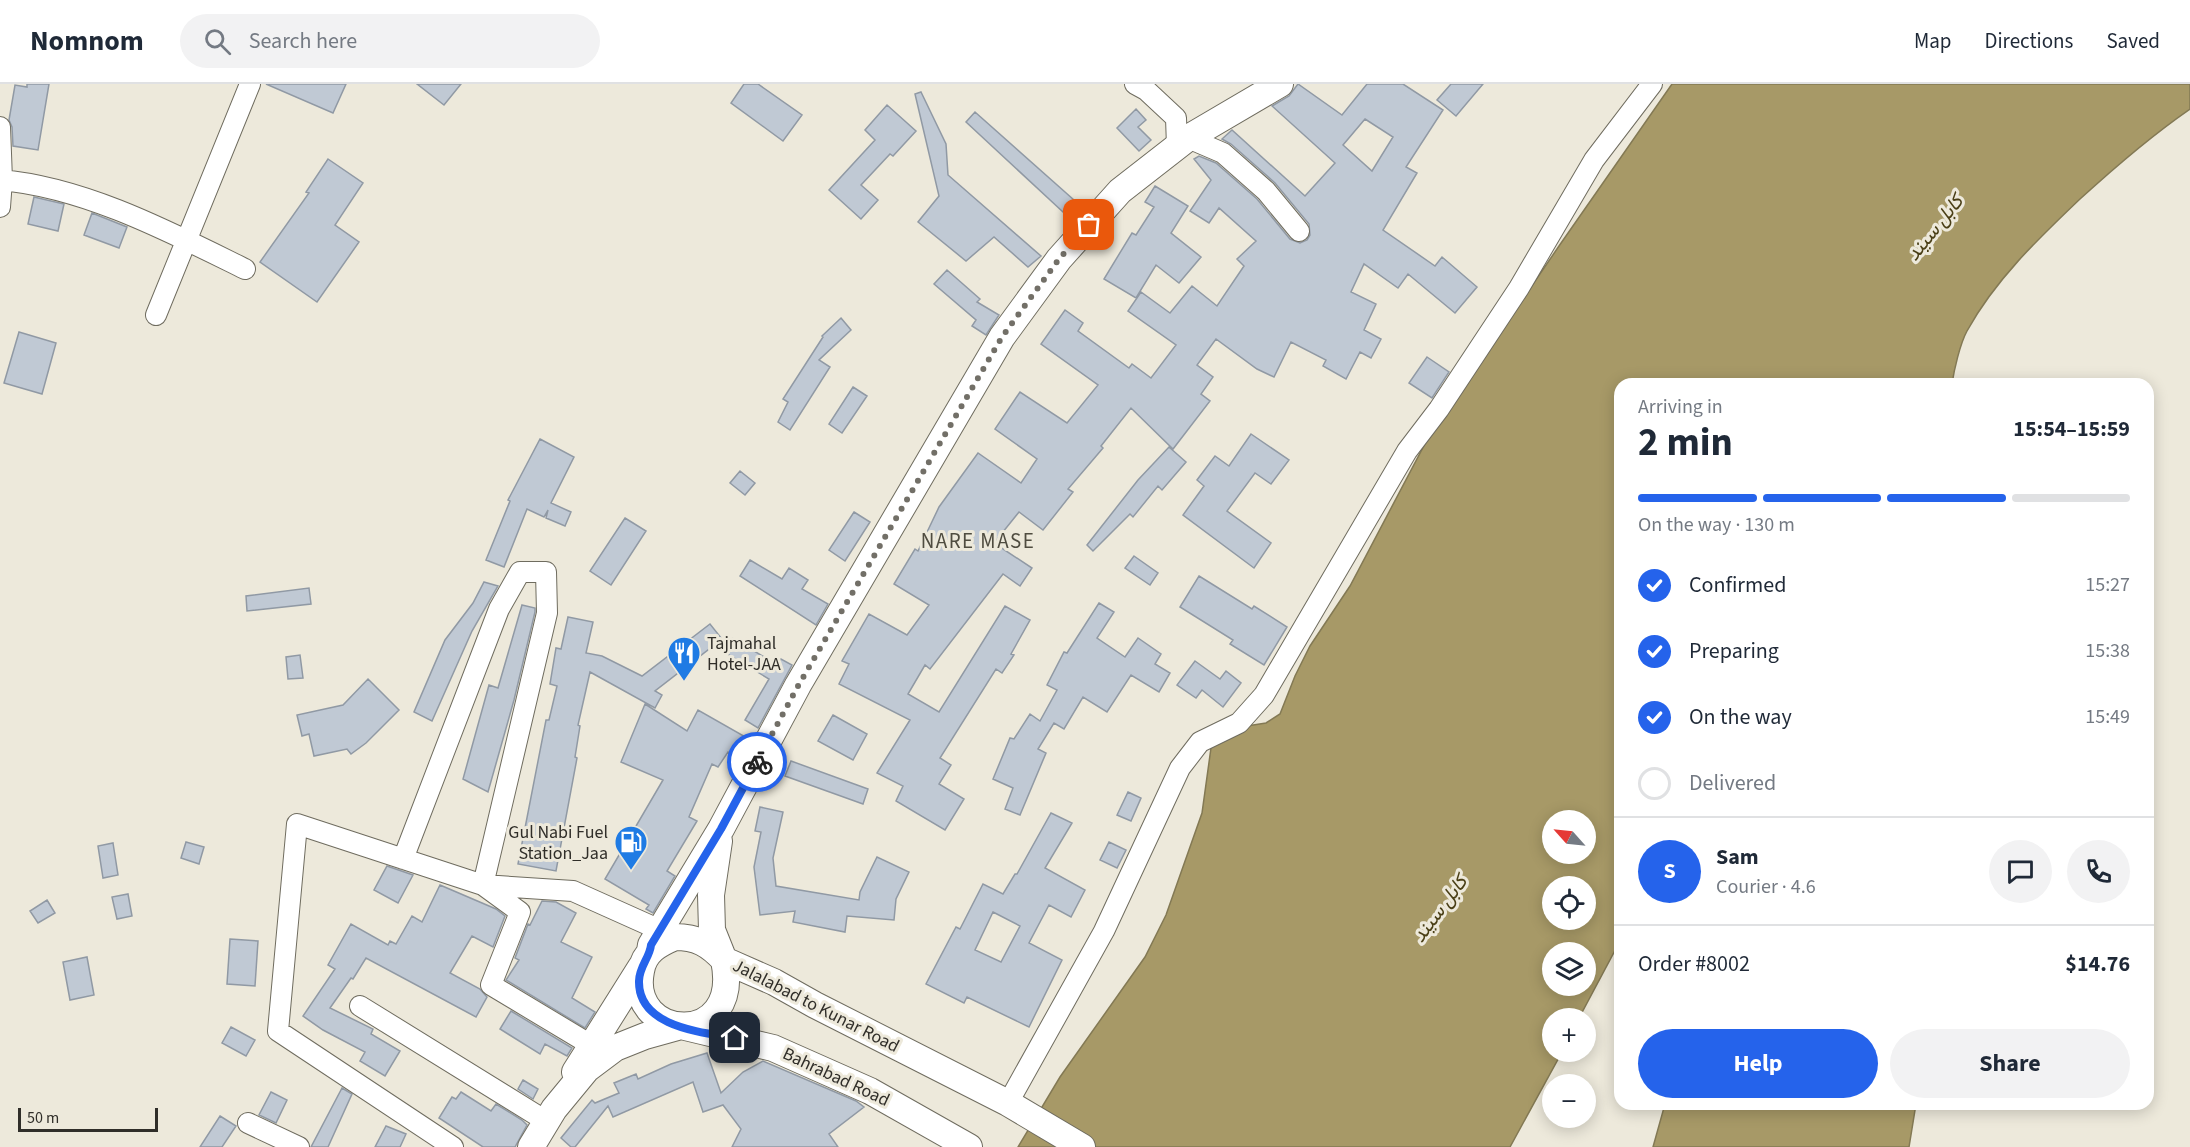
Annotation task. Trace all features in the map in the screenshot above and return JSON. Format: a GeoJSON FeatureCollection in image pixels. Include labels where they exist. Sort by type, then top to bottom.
{"type":"FeatureCollection","features":[{"type":"Feature","properties":{"kind":"main road"},"geometry":{"type":"LineString","coordinates":[[550,1115],[721,829],[798,686],[1002,337],[1059,259],[1120,191],[1182,142],[1280,84]]}},
{"type":"Feature","properties":{"kind":"main road","name":"Jalalabad to Kunar Road"},"geometry":{"type":"LineString","coordinates":[[721,829],[711,896],[712,930],[724,960],[774,982],[1017,1108],[1082,1147]]}},
{"type":"Feature","properties":{"kind":"main road"},"geometry":{"type":"LineString","coordinates":[[675,937],[689,937],[703,941],[724,960],[728,986],[717,1010],[706,1019],[681,1026],[662,1020],[646,1006],[639,981],[650,950],[662,942],[675,937]]}},
{"type":"Feature","properties":{"kind":"main road","name":"Bahrabad Road"},"geometry":{"type":"LineString","coordinates":[[531,1147],[550,1115],[587,1069],[615,1048],[645,1036],[681,1026],[773,1048],[870,1091],[969,1147]]}},
{"type":"Feature","properties":{"kind":"street"},"geometry":{"type":"LineString","coordinates":[[156,315],[250,84]]}},
{"type":"Feature","properties":{"kind":"street"},"geometry":{"type":"LineString","coordinates":[[1135,84],[1146,90],[1176,118],[1182,142],[1223,153],[1266,191],[1299,231]]}},
{"type":"Feature","properties":{"kind":"street"},"geometry":{"type":"LineString","coordinates":[[1017,1108],[1104,931],[1180,768],[1200,742],[1239,723],[1264,695],[1407,451],[1439,409],[1519,288],[1594,160],[1652,84]]}},
{"type":"Feature","properties":{"kind":"street"},"geometry":{"type":"LineString","coordinates":[[0,127],[0,207]]}},
{"type":"Feature","properties":{"kind":"street"},"geometry":{"type":"LineString","coordinates":[[1,180],[76,195],[163,229],[244,269]]}},
{"type":"Feature","properties":{"kind":"street"},"geometry":{"type":"LineString","coordinates":[[403,859],[500,609],[520,572],[546,572],[547,613],[483,885]]}},
{"type":"Feature","properties":{"kind":"street"},"geometry":{"type":"LineString","coordinates":[[453,1147],[278,1031],[297,825],[483,885],[573,891],[650,950]]}},
{"type":"Feature","properties":{"kind":"street"},"geometry":{"type":"LineString","coordinates":[[483,885],[520,912],[491,985],[591,1045]]}},
{"type":"Feature","properties":{"kind":"street"},"geometry":{"type":"LineString","coordinates":[[360,1006],[550,1115]]}},
{"type":"Feature","properties":{"kind":"street"},"geometry":{"type":"LineString","coordinates":[[248,1123],[299,1147]]}},
{"type":"Feature","properties":{"kind":"water","name":"کابل سيند"},"geometry":{"type":"Polygon","coordinates":[[[1672,84],[2190,84],[2190,109],[2147,141],[2093,187],[2033,245],[2004,277],[1967,331],[1953,378],[1614,378],[1614,952],[1596,986],[1596,942],[1542,942],[1542,996],[1591,996],[1584,1008],[1542,1008],[1542,1062],[1557,1062],[1550,1074],[1542,1074],[1542,1089],[1510,1147],[1018,1147],[1060,1077],[1145,957],[1166,915],[1202,813],[1211,748],[1215,740],[1247,726],[1266,723],[1280,714],[1310,646],[1350,586],[1427,440],[1672,84]]]}},
{"type":"Feature","properties":{"kind":"water"},"geometry":{"type":"Polygon","coordinates":[[[1663,1110],[1915,1110],[1909,1147],[1653,1147],[1663,1110]]]}},
{"type":"Feature","properties":{"kind":"building"},"geometry":{"type":"Polygon","coordinates":[[[27,84],[49,84],[38,150],[13,146],[12,127],[9,120],[15,85],[27,87],[27,84]]]}},
{"type":"Feature","properties":{"kind":"building"},"geometry":{"type":"Polygon","coordinates":[[[266,84],[346,84],[333,113],[266,84]]]}},
{"type":"Feature","properties":{"kind":"building"},"geometry":{"type":"Polygon","coordinates":[[[417,84],[461,84],[444,105],[417,84]]]}},
{"type":"Feature","properties":{"kind":"building"},"geometry":{"type":"Polygon","coordinates":[[[744,84],[758,84],[802,115],[783,141],[731,103],[744,84]]]}},
{"type":"Feature","properties":{"kind":"building"},"geometry":{"type":"Polygon","coordinates":[[[1298,84],[1342,115],[1367,84],[1403,84],[1443,110],[1406,167],[1417,173],[1383,230],[1435,266],[1442,257],[1477,287],[1455,313],[1408,274],[1398,288],[1364,264],[1351,292],[1376,304],[1364,330],[1381,339],[1371,358],[1360,352],[1346,379],[1323,366],[1326,360],[1291,342],[1274,377],[1257,369],[1216,339],[1197,365],[1213,377],[1201,394],[1210,401],[1173,449],[1131,408],[1101,446],[1103,448],[1068,489],[1073,492],[1043,530],[1019,512],[994,543],[1032,568],[1020,586],[1003,574],[930,669],[925,665],[908,694],[939,712],[1005,606],[1030,620],[1011,654],[1014,655],[1002,673],[996,669],[940,758],[951,765],[939,784],[964,799],[945,830],[896,801],[903,786],[877,773],[910,720],[839,684],[849,664],[842,661],[869,614],[907,635],[929,605],[894,584],[915,549],[918,551],[939,507],[978,453],[1021,483],[1037,459],[995,429],[1020,392],[1067,423],[1098,385],[1041,344],[1065,310],[1083,323],[1078,331],[1129,368],[1132,364],[1151,378],[1176,345],[1128,311],[1141,292],[1170,313],[1192,286],[1217,306],[1244,266],[1237,259],[1256,241],[1219,208],[1209,223],[1190,211],[1211,180],[1194,159],[1199,156],[1216,163],[1257,199],[1290,239],[1300,243],[1307,240],[1310,235],[1309,224],[1275,183],[1231,144],[1222,139],[1232,130],[1305,196],[1335,163],[1272,106],[1289,96],[1298,84]],[[1365,119],[1343,145],[1372,171],[1393,137],[1365,119]]]}},
{"type":"Feature","properties":{"kind":"building"},"geometry":{"type":"Polygon","coordinates":[[[1451,84],[1483,84],[1456,116],[1437,100],[1451,84]]]}},
{"type":"Feature","properties":{"kind":"building"},"geometry":{"type":"Polygon","coordinates":[[[921,92],[946,144],[948,175],[1041,256],[1028,267],[994,237],[966,261],[918,222],[939,196],[915,94],[921,92]]]}},
{"type":"Feature","properties":{"kind":"building"},"geometry":{"type":"Polygon","coordinates":[[[887,105],[916,131],[893,156],[890,154],[861,185],[878,200],[861,219],[829,190],[875,140],[865,130],[887,105]]]}},
{"type":"Feature","properties":{"kind":"building"},"geometry":{"type":"Polygon","coordinates":[[[1136,109],[1146,120],[1138,127],[1151,140],[1139,151],[1117,128],[1136,109]]]}},
{"type":"Feature","properties":{"kind":"building"},"geometry":{"type":"Polygon","coordinates":[[[975,112],[1074,200],[1063,212],[966,122],[975,112]]]}},
{"type":"Feature","properties":{"kind":"building"},"geometry":{"type":"Polygon","coordinates":[[[328,159],[363,183],[335,225],[359,242],[317,302],[260,262],[309,193],[306,192],[328,159]]]}},
{"type":"Feature","properties":{"kind":"building"},"geometry":{"type":"Polygon","coordinates":[[[1155,186],[1188,206],[1171,233],[1201,257],[1179,283],[1156,265],[1136,298],[1104,279],[1132,233],[1136,235],[1154,207],[1145,202],[1155,186]]]}},
{"type":"Feature","properties":{"kind":"building"},"geometry":{"type":"Polygon","coordinates":[[[34,197],[64,204],[58,231],[28,224],[34,197]]]}},
{"type":"Feature","properties":{"kind":"building"},"geometry":{"type":"Polygon","coordinates":[[[92,213],[127,227],[119,248],[84,235],[92,213]]]}},
{"type":"Feature","properties":{"kind":"building"},"geometry":{"type":"Polygon","coordinates":[[[947,270],[980,299],[977,302],[999,315],[986,335],[972,326],[976,320],[934,284],[947,270]]]}},
{"type":"Feature","properties":{"kind":"building"},"geometry":{"type":"Polygon","coordinates":[[[841,318],[851,330],[819,360],[830,367],[790,430],[778,422],[788,402],[783,399],[822,336],[841,318]]]}},
{"type":"Feature","properties":{"kind":"building"},"geometry":{"type":"Polygon","coordinates":[[[19,332],[56,343],[42,394],[4,383],[19,332]]]}},
{"type":"Feature","properties":{"kind":"building"},"geometry":{"type":"Polygon","coordinates":[[[1427,357],[1449,372],[1432,398],[1409,383],[1427,357]]]}},
{"type":"Feature","properties":{"kind":"building"},"geometry":{"type":"Polygon","coordinates":[[[853,387],[867,396],[842,433],[829,424],[853,387]]]}},
{"type":"Feature","properties":{"kind":"building"},"geometry":{"type":"Polygon","coordinates":[[[1251,434],[1289,460],[1271,484],[1255,473],[1227,511],[1271,543],[1254,568],[1183,515],[1204,486],[1197,480],[1215,456],[1229,466],[1251,434]]]}},
{"type":"Feature","properties":{"kind":"building"},"geometry":{"type":"Polygon","coordinates":[[[540,439],[574,457],[551,503],[571,512],[565,526],[546,518],[548,510],[544,517],[527,509],[504,567],[486,560],[510,501],[508,500],[540,439]]]}},
{"type":"Feature","properties":{"kind":"building"},"geometry":{"type":"Polygon","coordinates":[[[1169,447],[1186,462],[1162,490],[1158,486],[1133,517],[1130,514],[1093,551],[1087,545],[1138,480],[1169,447]]]}},
{"type":"Feature","properties":{"kind":"building"},"geometry":{"type":"Polygon","coordinates":[[[740,471],[755,483],[745,495],[730,483],[740,471]]]}},
{"type":"Feature","properties":{"kind":"building"},"geometry":{"type":"Polygon","coordinates":[[[854,512],[870,522],[845,561],[829,550],[854,512]]]}},
{"type":"Feature","properties":{"kind":"building"},"geometry":{"type":"Polygon","coordinates":[[[625,518],[646,531],[611,585],[590,571],[625,518]]]}},
{"type":"Feature","properties":{"kind":"building"},"geometry":{"type":"Polygon","coordinates":[[[1134,556],[1158,573],[1150,585],[1125,568],[1134,556]]]}},
{"type":"Feature","properties":{"kind":"building"},"geometry":{"type":"Polygon","coordinates":[[[750,560],[782,579],[789,568],[808,580],[802,589],[828,604],[816,625],[740,576],[750,560]]]}},
{"type":"Feature","properties":{"kind":"building"},"geometry":{"type":"Polygon","coordinates":[[[1199,576],[1252,609],[1254,606],[1287,627],[1264,665],[1230,644],[1233,640],[1180,607],[1199,576]]]}},
{"type":"Feature","properties":{"kind":"building"},"geometry":{"type":"Polygon","coordinates":[[[484,582],[498,586],[472,631],[432,721],[414,712],[445,640],[473,603],[484,582]]]}},
{"type":"Feature","properties":{"kind":"building"},"geometry":{"type":"Polygon","coordinates":[[[309,588],[311,604],[247,611],[246,596],[309,588]]]}},
{"type":"Feature","properties":{"kind":"building"},"geometry":{"type":"Polygon","coordinates":[[[1099,603],[1114,612],[1097,638],[1125,657],[1138,638],[1161,654],[1155,664],[1170,673],[1159,692],[1131,675],[1107,712],[1083,697],[1064,729],[1054,723],[1038,749],[1046,753],[1020,815],[1005,809],[1013,788],[993,779],[1010,738],[1014,739],[1030,714],[1040,721],[1057,690],[1047,685],[1064,652],[1067,653],[1099,603]]]}},
{"type":"Feature","properties":{"kind":"building"},"geometry":{"type":"Polygon","coordinates":[[[522,605],[535,608],[535,612],[514,700],[488,792],[463,779],[489,685],[498,688],[522,605]]]}},
{"type":"Feature","properties":{"kind":"building"},"geometry":{"type":"Polygon","coordinates":[[[568,617],[593,622],[586,653],[602,656],[642,676],[710,624],[722,639],[655,691],[662,695],[655,708],[590,672],[578,725],[580,726],[575,757],[577,758],[556,871],[518,864],[546,720],[549,720],[557,686],[550,684],[556,648],[561,649],[568,617]]]}},
{"type":"Feature","properties":{"kind":"building"},"geometry":{"type":"Polygon","coordinates":[[[732,638],[778,665],[781,659],[792,665],[758,728],[745,720],[769,679],[724,652],[732,638]]]}},
{"type":"Feature","properties":{"kind":"building"},"geometry":{"type":"Polygon","coordinates":[[[300,655],[303,678],[288,679],[286,657],[300,655]]]}},
{"type":"Feature","properties":{"kind":"building"},"geometry":{"type":"Polygon","coordinates":[[[1195,661],[1220,679],[1226,671],[1241,683],[1223,707],[1202,690],[1196,698],[1177,685],[1195,661]]]}},
{"type":"Feature","properties":{"kind":"building"},"geometry":{"type":"Polygon","coordinates":[[[368,679],[399,710],[366,743],[351,754],[347,749],[314,756],[309,734],[302,736],[297,715],[343,705],[368,679]]]}},
{"type":"Feature","properties":{"kind":"building"},"geometry":{"type":"Polygon","coordinates":[[[645,704],[687,731],[698,710],[749,739],[739,758],[728,752],[718,767],[712,764],[689,817],[697,821],[667,871],[675,876],[653,913],[646,909],[649,905],[605,879],[663,780],[621,762],[645,704]]]}},
{"type":"Feature","properties":{"kind":"building"},"geometry":{"type":"Polygon","coordinates":[[[833,715],[867,734],[853,760],[818,741],[833,715]]]}},
{"type":"Feature","properties":{"kind":"building"},"geometry":{"type":"Polygon","coordinates":[[[791,761],[868,789],[863,804],[785,776],[791,761]]]}},
{"type":"Feature","properties":{"kind":"building"},"geometry":{"type":"Polygon","coordinates":[[[1128,792],[1141,798],[1131,821],[1117,815],[1128,792]]]}},
{"type":"Feature","properties":{"kind":"building"},"geometry":{"type":"Polygon","coordinates":[[[760,807],[783,812],[773,858],[776,886],[859,900],[860,892],[877,857],[909,872],[896,899],[894,920],[847,916],[845,932],[793,922],[795,911],[760,915],[754,867],[761,832],[755,831],[760,807]]]}},
{"type":"Feature","properties":{"kind":"building"},"geometry":{"type":"Polygon","coordinates":[[[1051,813],[1072,823],[1045,868],[1085,890],[1071,917],[1049,905],[1029,943],[1062,960],[1029,1027],[967,997],[964,1003],[926,984],[956,927],[960,929],[983,884],[1003,894],[1017,874],[1051,813]],[[993,912],[975,950],[1001,962],[1020,926],[993,912]]]}},
{"type":"Feature","properties":{"kind":"building"},"geometry":{"type":"Polygon","coordinates":[[[186,842],[204,847],[199,864],[181,858],[186,842]]]}},
{"type":"Feature","properties":{"kind":"building"},"geometry":{"type":"Polygon","coordinates":[[[1109,842],[1126,850],[1117,868],[1100,860],[1109,842]]]}},
{"type":"Feature","properties":{"kind":"building"},"geometry":{"type":"Polygon","coordinates":[[[113,843],[118,875],[103,878],[98,846],[113,843]]]}},
{"type":"Feature","properties":{"kind":"building"},"geometry":{"type":"Polygon","coordinates":[[[387,866],[413,875],[398,903],[374,890],[387,866]]]}},
{"type":"Feature","properties":{"kind":"building"},"geometry":{"type":"Polygon","coordinates":[[[440,885],[496,909],[505,916],[493,947],[472,936],[450,973],[480,989],[487,997],[476,1017],[366,958],[330,1008],[373,1029],[371,1034],[400,1051],[385,1076],[360,1061],[365,1052],[323,1030],[303,1016],[335,969],[328,965],[351,924],[388,945],[390,941],[396,944],[412,916],[422,922],[440,885]]]}},
{"type":"Feature","properties":{"kind":"building"},"geometry":{"type":"Polygon","coordinates":[[[128,894],[132,916],[117,919],[112,897],[128,894]]]}},
{"type":"Feature","properties":{"kind":"building"},"geometry":{"type":"Polygon","coordinates":[[[47,900],[55,913],[38,923],[30,911],[47,900]]]}},
{"type":"Feature","properties":{"kind":"building"},"geometry":{"type":"Polygon","coordinates":[[[542,901],[556,902],[576,913],[561,942],[592,957],[572,998],[595,1012],[585,1028],[506,980],[519,960],[515,958],[528,924],[530,925],[542,901]]]}},
{"type":"Feature","properties":{"kind":"building"},"geometry":{"type":"Polygon","coordinates":[[[230,939],[258,941],[255,986],[227,984],[230,939]]]}},
{"type":"Feature","properties":{"kind":"building"},"geometry":{"type":"Polygon","coordinates":[[[87,957],[94,995],[70,1000],[63,962],[87,957]]]}},
{"type":"Feature","properties":{"kind":"building"},"geometry":{"type":"Polygon","coordinates":[[[511,1011],[572,1048],[567,1056],[545,1044],[540,1054],[500,1029],[511,1011]]]}},
{"type":"Feature","properties":{"kind":"building"},"geometry":{"type":"Polygon","coordinates":[[[231,1027],[255,1040],[246,1056],[222,1043],[231,1027]]]}},
{"type":"Feature","properties":{"kind":"building"},"geometry":{"type":"Polygon","coordinates":[[[707,1053],[721,1093],[743,1072],[763,1061],[856,1101],[864,1107],[829,1134],[838,1147],[732,1147],[741,1129],[723,1105],[703,1112],[693,1082],[613,1117],[608,1106],[575,1147],[571,1147],[561,1138],[592,1100],[595,1103],[619,1093],[614,1083],[636,1074],[638,1079],[671,1064],[707,1053]]]}},
{"type":"Feature","properties":{"kind":"building"},"geometry":{"type":"Polygon","coordinates":[[[523,1080],[538,1089],[533,1099],[518,1089],[523,1080]]]}},
{"type":"Feature","properties":{"kind":"building"},"geometry":{"type":"Polygon","coordinates":[[[342,1088],[352,1094],[328,1147],[311,1147],[342,1088]]]}},
{"type":"Feature","properties":{"kind":"building"},"geometry":{"type":"Polygon","coordinates":[[[271,1092],[287,1100],[276,1123],[259,1115],[271,1092]]]}},
{"type":"Feature","properties":{"kind":"building"},"geometry":{"type":"Polygon","coordinates":[[[461,1092],[491,1111],[496,1104],[527,1125],[515,1147],[483,1147],[439,1118],[452,1097],[456,1099],[461,1092]]]}},
{"type":"Feature","properties":{"kind":"building"},"geometry":{"type":"Polygon","coordinates":[[[220,1116],[236,1126],[222,1147],[200,1147],[220,1116]]]}},
{"type":"Feature","properties":{"kind":"building"},"geometry":{"type":"Polygon","coordinates":[[[386,1126],[406,1134],[400,1147],[375,1147],[386,1126]]]}},
{"type":"Feature","properties":{"kind":"way so far"},"geometry":{"type":"LineString","coordinates":[[757,762],[798,686],[1002,337],[1059,259],[1089,225]]}},
{"type":"Feature","properties":{"kind":"place","name":"Tajmahal Hotel-JAA"},"geometry":{"type":"Point","coordinates":[684,682]}},
{"type":"Feature","properties":{"kind":"place","name":"Gul Nabi Fuel Station_Jaa"},"geometry":{"type":"Point","coordinates":[631,871]}},
{"type":"Feature","properties":{"kind":"district","name":"NARE MASE"},"geometry":{"type":"Point","coordinates":[978,541]}},
{"type":"Feature","properties":{"kind":"route"},"geometry":{"type":"LineString","coordinates":[[735,1038],[667,1023],[646,1006],[639,981],[641,967],[651,945],[721,829],[757,762]]}}]}
